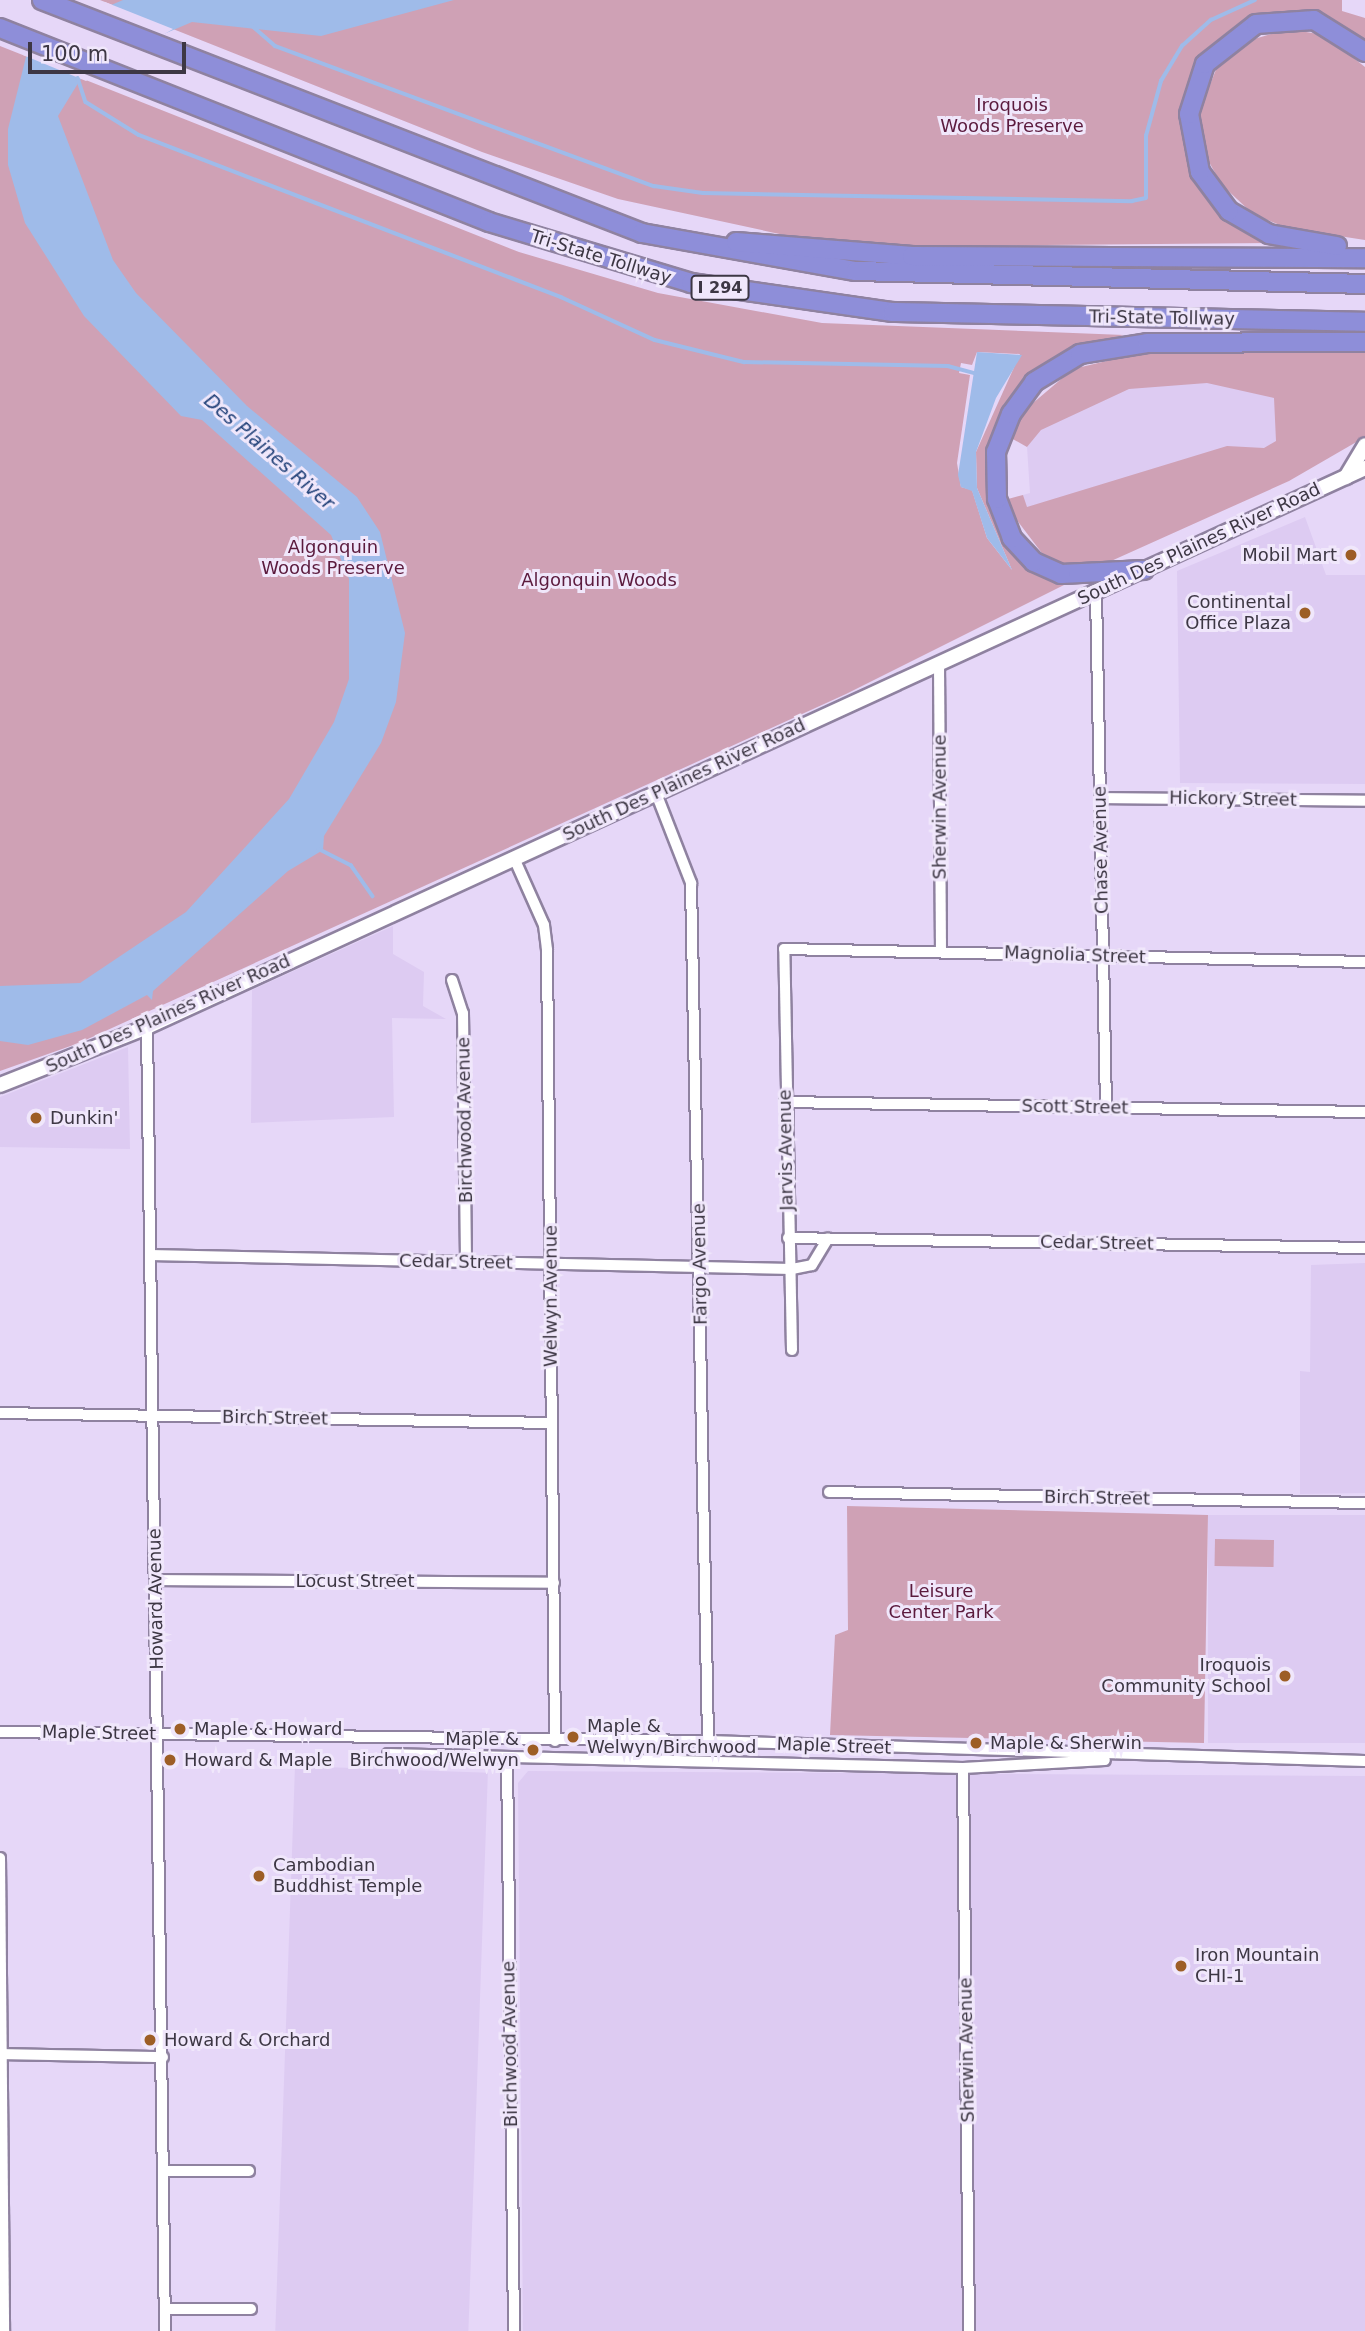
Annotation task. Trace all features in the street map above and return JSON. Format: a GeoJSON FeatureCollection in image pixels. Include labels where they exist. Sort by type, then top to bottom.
{"type":"FeatureCollection","features":[{"type":"Feature","properties":{"kind":"highway","name":"Tri-State Tollway"},"geometry":{"type":"LineString","coordinates":[[50,3],[528,193],[642,233],[856,271],[1365,284]]}},
{"type":"Feature","properties":{"kind":"highway"},"geometry":{"type":"LineString","coordinates":[[1365,51],[1314,20],[1256,24],[1205,64],[1189,114],[1200,172],[1229,211],[1269,234],[1365,249]]}},
{"type":"Feature","properties":{"kind":"highway","name":"Tri-State Tollway"},"geometry":{"type":"LineString","coordinates":[[0,28],[489,222],[691,283],[893,312],[1365,322]]}},
{"type":"Feature","properties":{"kind":"highway"},"geometry":{"type":"LineString","coordinates":[[687,240],[912,256],[1365,258]]}},
{"type":"Feature","properties":{"kind":"highway"},"geometry":{"type":"LineString","coordinates":[[1144,570],[1061,574],[1034,562],[1012,538],[997,499],[996,452],[1011,414],[1034,382],[1080,354],[1147,342],[1365,342]]}},
{"type":"Feature","properties":{"kind":"main road"},"geometry":{"type":"LineString","coordinates":[[1346,477],[1365,445]]}},
{"type":"Feature","properties":{"kind":"main road","name":"South Des Plaines River Road"},"geometry":{"type":"LineString","coordinates":[[0,1085],[147,1027],[1365,468]]}},
{"type":"Feature","properties":{"kind":"street","name":"Chase Avenue"},"geometry":{"type":"LineString","coordinates":[[1096,592],[1106,1108]]}},
{"type":"Feature","properties":{"kind":"street","name":"Sherwin Avenue"},"geometry":{"type":"LineString","coordinates":[[939,664],[941,951]]}},
{"type":"Feature","properties":{"kind":"street","name":"Fargo Avenue"},"geometry":{"type":"LineString","coordinates":[[656,793],[691,883],[708,1741]]}},
{"type":"Feature","properties":{"kind":"street","name":"Hickory Street"},"geometry":{"type":"LineString","coordinates":[[1100,798],[1365,801]]}},
{"type":"Feature","properties":{"kind":"street","name":"Welwyn Avenue"},"geometry":{"type":"LineString","coordinates":[[514,858],[544,925],[547,950],[555,1741]]}},
{"type":"Feature","properties":{"kind":"street","name":"Magnolia Street"},"geometry":{"type":"LineString","coordinates":[[784,949],[1365,962]]}},
{"type":"Feature","properties":{"kind":"street","name":"Jarvis Avenue"},"geometry":{"type":"LineString","coordinates":[[784,949],[792,1350]]}},
{"type":"Feature","properties":{"kind":"street","name":"Birchwood Avenue"},"geometry":{"type":"LineString","coordinates":[[452,980],[463,1013],[466,1262]]}},
{"type":"Feature","properties":{"kind":"street","name":"Howard Avenue"},"geometry":{"type":"LineString","coordinates":[[147,1027],[165,2331]]}},
{"type":"Feature","properties":{"kind":"street","name":"Scott Street"},"geometry":{"type":"LineString","coordinates":[[785,1102],[1365,1112]]}},
{"type":"Feature","properties":{"kind":"street","name":"Cedar Street"},"geometry":{"type":"LineString","coordinates":[[788,1238],[1365,1248]]}},
{"type":"Feature","properties":{"kind":"street"},"geometry":{"type":"LineString","coordinates":[[792,1269],[812,1265],[828,1238]]}},
{"type":"Feature","properties":{"kind":"street","name":"Cedar Street"},"geometry":{"type":"LineString","coordinates":[[150,1255],[792,1269]]}},
{"type":"Feature","properties":{"kind":"street","name":"Birch Street"},"geometry":{"type":"LineString","coordinates":[[0,1413],[551,1423]]}},
{"type":"Feature","properties":{"kind":"street","name":"Birch Street"},"geometry":{"type":"LineString","coordinates":[[829,1492],[1365,1503]]}},
{"type":"Feature","properties":{"kind":"street","name":"Locust Street"},"geometry":{"type":"LineString","coordinates":[[155,1580],[554,1583]]}},
{"type":"Feature","properties":{"kind":"street","name":"Maple Street"},"geometry":{"type":"LineString","coordinates":[[0,1732],[708,1741],[1123,1757],[1365,1761]]}},
{"type":"Feature","properties":{"kind":"street","name":"Maple Street"},"geometry":{"type":"LineString","coordinates":[[388,1754],[963,1768],[1055,1767],[1123,1757]]}},
{"type":"Feature","properties":{"kind":"street","name":"Birchwood Avenue"},"geometry":{"type":"LineString","coordinates":[[507,1757],[514,2331]]}},
{"type":"Feature","properties":{"kind":"street","name":"Sherwin Avenue"},"geometry":{"type":"LineString","coordinates":[[963,1768],[969,2331]]}},
{"type":"Feature","properties":{"kind":"street"},"geometry":{"type":"LineString","coordinates":[[0,1858],[4,2331]]}},
{"type":"Feature","properties":{"kind":"street"},"geometry":{"type":"LineString","coordinates":[[1,2054],[163,2057]]}},
{"type":"Feature","properties":{"kind":"street"},"geometry":{"type":"LineString","coordinates":[[164,2171],[249,2171]]}},
{"type":"Feature","properties":{"kind":"street"},"geometry":{"type":"LineString","coordinates":[[165,2309],[251,2309]]}},
{"type":"Feature","properties":{"kind":"shaded area"},"geometry":{"type":"Polygon","coordinates":[[[1144,369],[1365,372],[1365,414],[1032,529],[1023,495],[1030,493],[1027,447],[1068,395],[1144,369]]]}},
{"type":"Feature","properties":{"kind":"shaded area"},"geometry":{"type":"Polygon","coordinates":[[[1305,517],[1326,575],[1365,575],[1365,784],[1180,783],[1177,571],[1305,517]]]}},
{"type":"Feature","properties":{"kind":"shaded area"},"geometry":{"type":"Polygon","coordinates":[[[393,926],[393,954],[424,972],[423,1006],[446,1019],[392,1018],[394,1117],[251,1123],[252,990],[393,926]]]}},
{"type":"Feature","properties":{"kind":"shaded area"},"geometry":{"type":"Polygon","coordinates":[[[128,1047],[130,1149],[0,1147],[0,1097],[128,1047]]]}},
{"type":"Feature","properties":{"kind":"shaded area"},"geometry":{"type":"Polygon","coordinates":[[[1365,1263],[1365,1493],[1300,1494],[1300,1371],[1310,1372],[1311,1265],[1365,1263]]]}},
{"type":"Feature","properties":{"kind":"shaded area","name":"Iroquois Community School"},"geometry":{"type":"Polygon","coordinates":[[[1208,1515],[1365,1515],[1365,1743],[1208,1743],[1208,1515]]]}},
{"type":"Feature","properties":{"kind":"shaded area"},"geometry":{"type":"Polygon","coordinates":[[[295,1766],[488,1773],[468,2331],[275,2331],[295,1766]]]}},
{"type":"Feature","properties":{"kind":"shaded area"},"geometry":{"type":"Polygon","coordinates":[[[528,1771],[1365,1776],[1365,2331],[523,2331],[518,1783],[528,1771]]]}},
{"type":"Feature","properties":{"kind":"green space","name":"Iroquois Woods Preserve"},"geometry":{"type":"Polygon","coordinates":[[[100,0],[1342,0],[1342,11],[1365,18],[1365,42],[1315,14],[1274,13],[1234,28],[1197,64],[1187,85],[1181,130],[1201,188],[1242,229],[1272,243],[912,246],[789,236],[618,199],[482,152],[100,0]]]}},
{"type":"Feature","properties":{"kind":"green space"},"geometry":{"type":"Polygon","coordinates":[[[1288,29],[1324,35],[1365,67],[1365,240],[1287,228],[1253,214],[1222,185],[1205,155],[1200,110],[1217,67],[1244,42],[1288,29]]]}},
{"type":"Feature","properties":{"kind":"green space","name":"Algonquin Woods Preserve"},"geometry":{"type":"Polygon","coordinates":[[[0,46],[519,252],[658,293],[822,323],[1124,335],[1081,346],[1042,366],[1013,396],[991,440],[986,485],[999,531],[1017,557],[1066,584],[846,694],[79,1043],[0,1071],[0,46]],[[977,352],[972,365],[961,363],[959,373],[970,375],[957,463],[961,487],[972,490],[987,538],[1012,570],[977,488],[976,452],[1020,354],[977,352]]]}},
{"type":"Feature","properties":{"kind":"green space"},"geometry":{"type":"Polygon","coordinates":[[[1365,352],[1365,437],[1289,481],[1100,566],[1051,565],[1013,515],[1008,499],[1023,495],[1027,507],[1227,446],[1264,448],[1276,441],[1274,398],[1207,383],[1129,389],[1041,430],[1027,447],[1011,438],[1026,409],[1073,369],[1136,354],[1365,352]]]}},
{"type":"Feature","properties":{"kind":"green space","name":"Leisure Center Park"},"geometry":{"type":"Polygon","coordinates":[[[847,1506],[1208,1515],[1204,1743],[830,1735],[835,1635],[848,1630],[847,1506]]]}},
{"type":"Feature","properties":{"kind":"green space"},"geometry":{"type":"Polygon","coordinates":[[[1215,1539],[1274,1540],[1274,1567],[1215,1566],[1215,1539]]]}},
{"type":"Feature","properties":{"kind":"water","name":"Des Plaines River"},"geometry":{"type":"Polygon","coordinates":[[[123,0],[454,0],[321,36],[192,22],[131,48],[80,80],[58,116],[113,260],[136,293],[247,406],[357,497],[380,532],[405,633],[396,702],[381,743],[324,836],[323,850],[288,871],[153,991],[152,1000],[147,995],[82,1030],[28,1045],[0,1041],[0,986],[80,983],[186,912],[289,799],[334,722],[349,679],[349,579],[331,535],[202,420],[181,416],[84,316],[25,223],[8,165],[8,129],[26,57],[64,25],[123,0]]]}},
{"type":"Feature","properties":{"kind":"water"},"geometry":{"type":"Polygon","coordinates":[[[977,352],[1022,355],[996,398],[976,452],[977,488],[1012,570],[987,538],[972,491],[961,487],[958,475],[977,352]]]}},
{"type":"Feature","properties":{"kind":"pier"},"geometry":{"type":"Polygon","coordinates":[[[105,2],[173,29],[86,81],[23,55],[62,22],[105,2]]]}},
{"type":"Feature","properties":{"kind":"waterway"},"geometry":{"type":"LineString","coordinates":[[249,23],[275,46],[654,186],[703,193],[1132,201],[1146,198],[1146,136],[1161,81],[1182,46],[1211,20],[1255,0]]}},
{"type":"Feature","properties":{"kind":"waterway"},"geometry":{"type":"LineString","coordinates":[[78,78],[86,102],[139,135],[561,297],[655,340],[744,362],[948,366],[975,373]]}},
{"type":"Feature","properties":{"kind":"waterway"},"geometry":{"type":"LineString","coordinates":[[319,849],[351,865],[373,896]]}},
{"type":"Feature","properties":{"kind":"place","name":"Mobil Mart"},"geometry":{"type":"Point","coordinates":[1351,555]}},
{"type":"Feature","properties":{"kind":"place","name":"Continental Office Plaza"},"geometry":{"type":"Point","coordinates":[1305,613]}},
{"type":"Feature","properties":{"kind":"place","name":"Dunkin'"},"geometry":{"type":"Point","coordinates":[36,1118]}},
{"type":"Feature","properties":{"kind":"place","name":"Iroquois Community School"},"geometry":{"type":"Point","coordinates":[1285,1676]}},
{"type":"Feature","properties":{"kind":"place","name":"Maple & Howard"},"geometry":{"type":"Point","coordinates":[180,1729]}},
{"type":"Feature","properties":{"kind":"place","name":"Maple & Welwyn/Birchwood"},"geometry":{"type":"Point","coordinates":[573,1737]}},
{"type":"Feature","properties":{"kind":"place","name":"Maple & Sherwin"},"geometry":{"type":"Point","coordinates":[976,1743]}},
{"type":"Feature","properties":{"kind":"place","name":"Maple & Birchwood/Welwyn"},"geometry":{"type":"Point","coordinates":[533,1750]}},
{"type":"Feature","properties":{"kind":"place","name":"Howard & Maple"},"geometry":{"type":"Point","coordinates":[170,1760]}},
{"type":"Feature","properties":{"kind":"place","name":"Cambodian Buddhist Temple"},"geometry":{"type":"Point","coordinates":[259,1876]}},
{"type":"Feature","properties":{"kind":"place","name":"Iron Mountain CHI-1"},"geometry":{"type":"Point","coordinates":[1181,1966]}},
{"type":"Feature","properties":{"kind":"place","name":"Howard & Orchard"},"geometry":{"type":"Point","coordinates":[150,2040]}},
{"type":"Feature","properties":{"kind":"park label","name":"Algonquin Woods"},"geometry":{"type":"Point","coordinates":[599,580]}}]}
